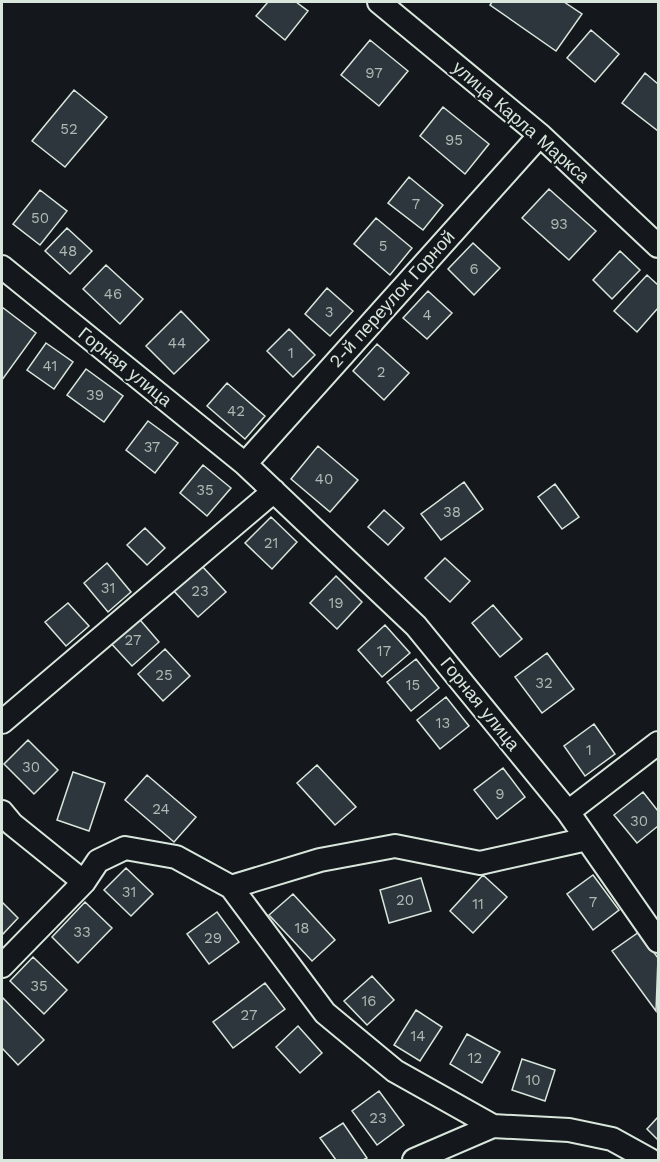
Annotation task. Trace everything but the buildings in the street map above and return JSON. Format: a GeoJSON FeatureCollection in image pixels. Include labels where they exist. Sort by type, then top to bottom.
{"type":"FeatureCollection","features":[{"type":"Feature","properties":{"kind":"street","name":"улица Карла Маркса"},"geometry":{"type":"LineString","coordinates":[[379,2],[540,135],[658,246]]}},
{"type":"Feature","properties":{"kind":"street","name":"2-й переулок Горной"},"geometry":{"type":"LineString","coordinates":[[245,464],[540,135]]}},
{"type":"Feature","properties":{"kind":"street","name":"Горная улица"},"geometry":{"type":"LineString","coordinates":[[2,267],[245,464],[416,626],[568,812],[658,941]]}},
{"type":"Feature","properties":{"kind":"street"},"geometry":{"type":"LineString","coordinates":[[2,722],[274,491]]}},
{"type":"Feature","properties":{"kind":"street"},"geometry":{"type":"LineString","coordinates":[[568,812],[658,743]]}},
{"type":"Feature","properties":{"kind":"street"},"geometry":{"type":"LineString","coordinates":[[2,812],[12,824],[84,882]]}},
{"type":"Feature","properties":{"kind":"street"},"geometry":{"type":"LineString","coordinates":[[231,887],[320,860],[395,846],[480,863],[587,840]]}},
{"type":"Feature","properties":{"kind":"street"},"geometry":{"type":"LineString","coordinates":[[2,966],[84,882],[98,861],[124,848],[176,857],[231,887],[325,1013],[396,1071],[493,1126],[569,1130],[612,1139],[650,1161]]}},
{"type":"Feature","properties":{"kind":"street"},"geometry":{"type":"LineString","coordinates":[[414,1161],[493,1126]]}}]}
